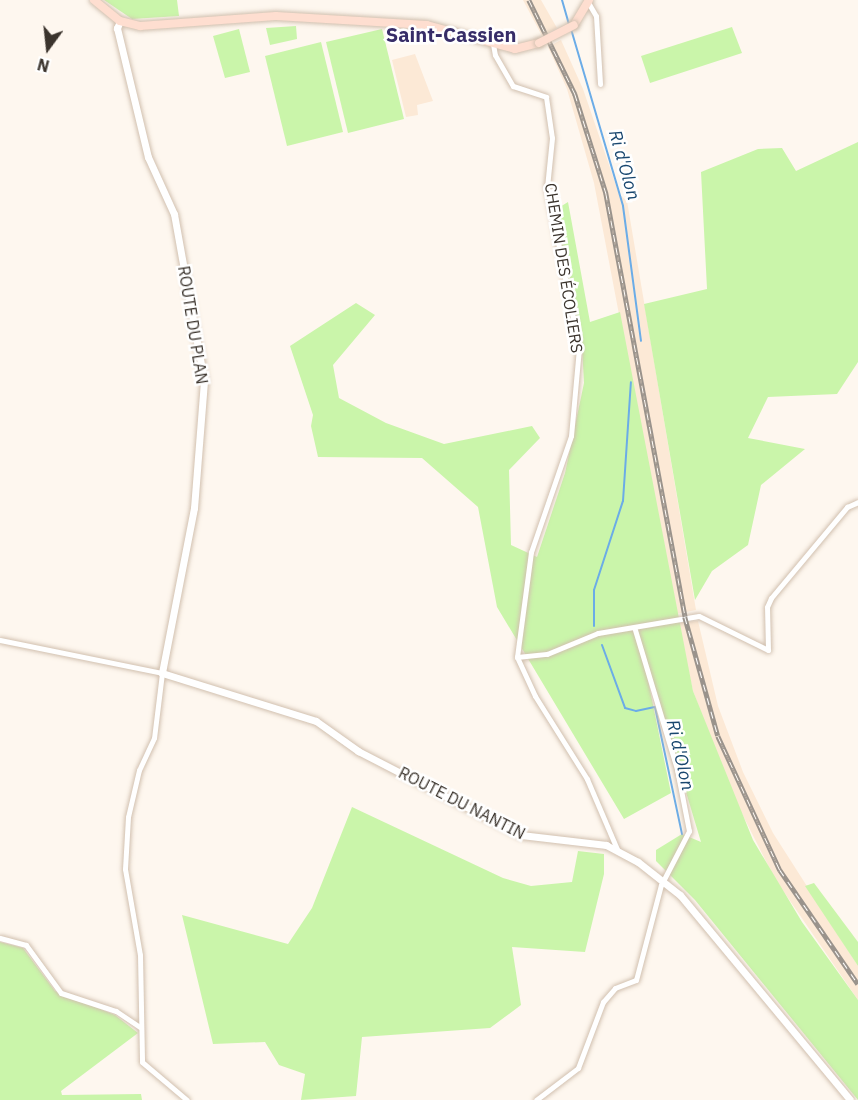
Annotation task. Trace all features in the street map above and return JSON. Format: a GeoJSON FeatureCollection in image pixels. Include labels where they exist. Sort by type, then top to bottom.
{"type":"FeatureCollection","features":[{"type":"Feature","properties":{"kind":"main road"},"geometry":{"type":"LineString","coordinates":[[94,0],[120,21],[140,26],[235,17],[352,19],[435,26],[514,49],[539,44],[574,25],[589,2]]}},
{"type":"Feature","properties":{"kind":"street"},"geometry":{"type":"LineString","coordinates":[[589,2],[596,16],[600,84]]}},
{"type":"Feature","properties":{"kind":"street","name":"ROUTE DU PLAN"},"geometry":{"type":"LineString","coordinates":[[120,21],[117,28],[148,158],[174,214],[204,381],[194,508],[162,673]]}},
{"type":"Feature","properties":{"kind":"street","name":"CHEMIN DES ÉCOLIERS"},"geometry":{"type":"LineString","coordinates":[[493,44],[495,55],[513,86],[546,97],[552,138],[547,187],[579,348],[571,436],[531,552],[517,657]]}},
{"type":"Feature","properties":{"kind":"street"},"geometry":{"type":"LineString","coordinates":[[617,849],[579,763],[535,696],[517,657],[547,654],[598,633],[708,616],[768,650],[767,606],[771,598],[847,507],[858,502]]}},
{"type":"Feature","properties":{"kind":"street"},"geometry":{"type":"LineString","coordinates":[[536,1100],[578,1068],[603,1002],[615,988],[636,980],[663,881],[689,831],[677,769],[634,627]]}},
{"type":"Feature","properties":{"kind":"street"},"geometry":{"type":"LineString","coordinates":[[0,640],[162,673],[154,738],[139,770],[126,839],[125,869],[140,956],[142,1062],[187,1100]]}},
{"type":"Feature","properties":{"kind":"street","name":"ROUTE DU NANTIN"},"geometry":{"type":"LineString","coordinates":[[162,673],[316,721],[358,751],[521,835],[617,849],[680,895],[850,1100]]}},
{"type":"Feature","properties":{"kind":"street"},"geometry":{"type":"LineString","coordinates":[[0,938],[26,945],[61,993],[116,1011],[141,1028]]}},
{"type":"Feature","properties":{"kind":"shaded area"},"geometry":{"type":"Polygon","coordinates":[[[523,0],[541,0],[557,28],[542,36],[523,0]]]}},
{"type":"Feature","properties":{"kind":"shaded area"},"geometry":{"type":"Polygon","coordinates":[[[561,40],[583,89],[619,194],[627,201],[696,610],[676,614],[594,183],[567,89],[548,47],[561,40]]]}},
{"type":"Feature","properties":{"kind":"shaded area"},"geometry":{"type":"Polygon","coordinates":[[[415,54],[433,101],[417,105],[418,115],[406,117],[392,60],[415,54]]]}},
{"type":"Feature","properties":{"kind":"shaded area"},"geometry":{"type":"Polygon","coordinates":[[[698,621],[718,706],[743,772],[773,833],[858,966],[858,1000],[775,879],[730,790],[693,691],[678,623],[698,621]]]}},
{"type":"Feature","properties":{"kind":"green space"},"geometry":{"type":"Polygon","coordinates":[[[104,0],[177,0],[179,16],[132,19],[104,0]]]}},
{"type":"Feature","properties":{"kind":"green space"},"geometry":{"type":"Polygon","coordinates":[[[296,26],[297,39],[270,45],[266,28],[296,26]]]}},
{"type":"Feature","properties":{"kind":"green space"},"geometry":{"type":"Polygon","coordinates":[[[732,27],[742,53],[650,83],[641,56],[732,27]]]}},
{"type":"Feature","properties":{"kind":"green space"},"geometry":{"type":"Polygon","coordinates":[[[239,29],[250,72],[225,78],[213,36],[239,29]]]}},
{"type":"Feature","properties":{"kind":"green space"},"geometry":{"type":"Polygon","coordinates":[[[382,29],[404,119],[348,133],[326,42],[382,29]]]}},
{"type":"Feature","properties":{"kind":"green space"},"geometry":{"type":"Polygon","coordinates":[[[321,42],[343,132],[287,146],[265,56],[321,42]]]}},
{"type":"Feature","properties":{"kind":"green space"},"geometry":{"type":"Polygon","coordinates":[[[858,142],[858,362],[837,394],[768,397],[748,438],[805,449],[761,485],[748,545],[712,571],[695,600],[644,304],[707,289],[701,172],[758,149],[782,148],[796,171],[858,142]]]}},
{"type":"Feature","properties":{"kind":"green space"},"geometry":{"type":"Polygon","coordinates":[[[568,202],[590,322],[620,312],[693,691],[753,840],[802,922],[858,1000],[858,1100],[695,900],[656,861],[656,850],[682,834],[701,842],[639,636],[671,793],[624,819],[497,607],[478,507],[422,458],[318,457],[311,426],[313,415],[290,346],[356,303],[375,315],[333,365],[339,398],[386,423],[444,444],[532,426],[540,438],[509,470],[511,545],[537,557],[565,473],[584,383],[582,346],[555,210],[568,202]]]}},
{"type":"Feature","properties":{"kind":"green space"},"geometry":{"type":"Polygon","coordinates":[[[352,807],[503,878],[531,886],[572,882],[578,851],[604,854],[604,874],[585,952],[512,947],[521,1005],[490,1028],[362,1037],[356,1096],[301,1100],[305,1074],[279,1065],[265,1042],[213,1044],[182,915],[288,944],[312,908],[352,807]]]}},
{"type":"Feature","properties":{"kind":"green space"},"geometry":{"type":"Polygon","coordinates":[[[814,883],[858,942],[858,966],[805,886],[814,883]]]}},
{"type":"Feature","properties":{"kind":"green space"},"geometry":{"type":"Polygon","coordinates":[[[0,942],[23,948],[55,991],[115,1015],[138,1033],[61,1091],[62,1095],[141,1094],[142,1100],[0,1100],[0,942]]]}},
{"type":"Feature","properties":{"kind":"waterway","name":"Ri d'Olon"},"geometry":{"type":"LineString","coordinates":[[562,0],[569,24]]}},
{"type":"Feature","properties":{"kind":"waterway","name":"Ri d'Olon"},"geometry":{"type":"LineString","coordinates":[[571,29],[623,206],[641,341]]}},
{"type":"Feature","properties":{"kind":"waterway","name":"Ri d'Olon"},"geometry":{"type":"LineString","coordinates":[[594,626],[594,590],[623,501],[631,382]]}},
{"type":"Feature","properties":{"kind":"waterway","name":"Ri d'Olon"},"geometry":{"type":"LineString","coordinates":[[602,645],[625,708],[636,711],[655,707],[682,834]]}},
{"type":"Feature","properties":{"kind":"railway"},"geometry":{"type":"LineString","coordinates":[[529,0],[575,94],[606,193],[685,617],[718,736],[780,870],[858,984]]}},
{"type":"Feature","properties":{"kind":"district","name":"Saint-Cassien"},"geometry":{"type":"Point","coordinates":[451,34]}}]}
